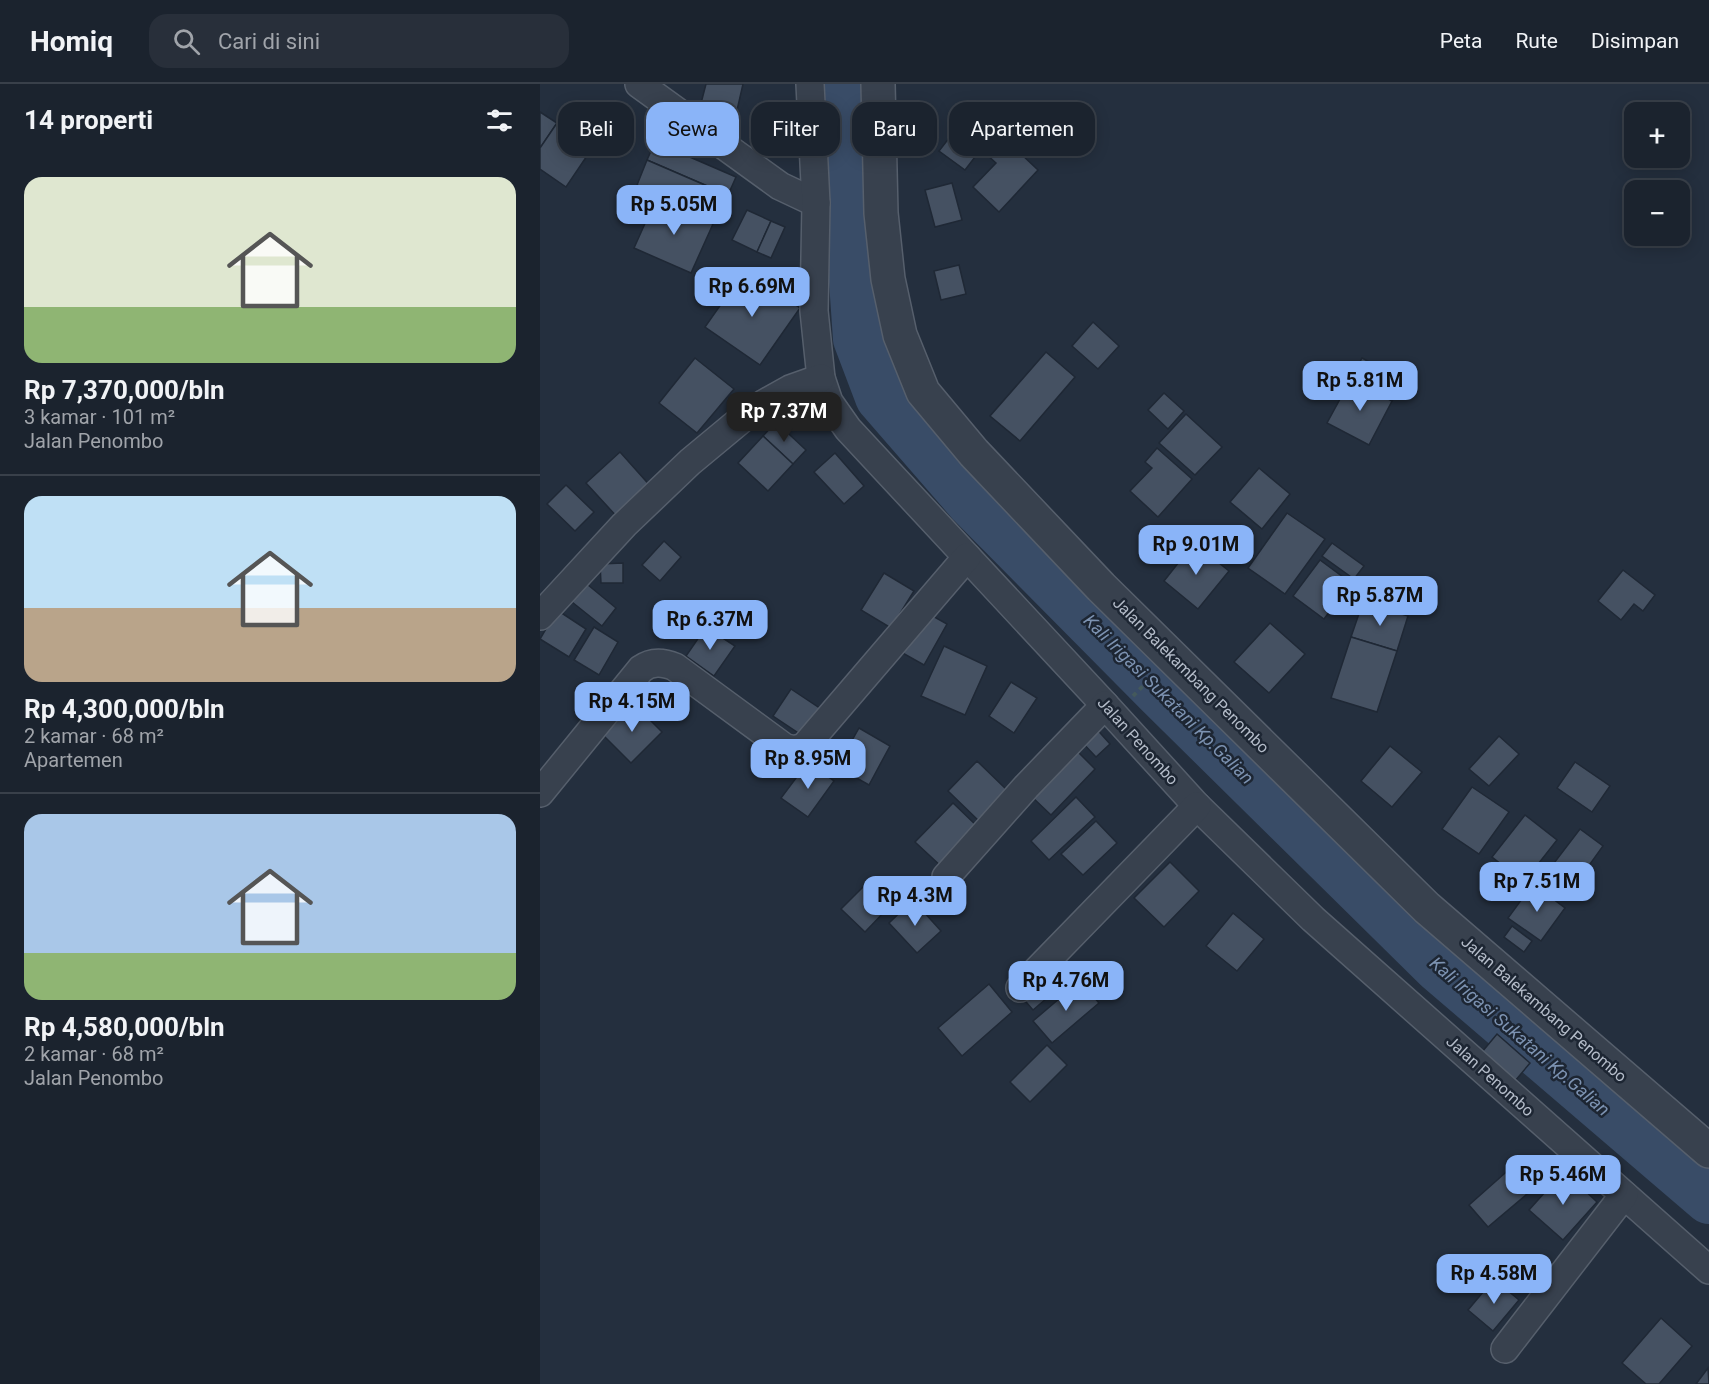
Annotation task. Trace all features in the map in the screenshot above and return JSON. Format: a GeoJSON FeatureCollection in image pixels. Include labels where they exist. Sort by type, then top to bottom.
{"type":"FeatureCollection","features":[{"type":"Feature","properties":{"kind":"street"},"geometry":{"type":"LineString","coordinates":[[639,84],[780,186],[816,203]]}},
{"type":"Feature","properties":{"kind":"street","name":"Jalan Penombo"},"geometry":{"type":"LineString","coordinates":[[810,84],[816,203],[814,311],[821,378],[829,402],[848,429],[967,557],[1116,704],[1197,806],[1313,919],[1709,1270]]}},
{"type":"Feature","properties":{"kind":"street","name":"Jalan Balekambang Penombo"},"geometry":{"type":"LineString","coordinates":[[878,84],[881,213],[888,279],[900,335],[923,392],[974,453],[1101,587],[1427,908],[1709,1151]]}},
{"type":"Feature","properties":{"kind":"street"},"geometry":{"type":"LineString","coordinates":[[540,616],[624,525],[690,462],[743,417],[790,388],[821,378]]}},
{"type":"Feature","properties":{"kind":"street"},"geometry":{"type":"LineString","coordinates":[[540,793],[642,669],[648,665],[666,663],[675,667],[784,747],[789,749],[805,746],[967,557]]}},
{"type":"Feature","properties":{"kind":"street"},"geometry":{"type":"LineString","coordinates":[[946,877],[1026,787],[1116,704]]}},
{"type":"Feature","properties":{"kind":"street"},"geometry":{"type":"LineString","coordinates":[[1020,988],[1197,806]]}},
{"type":"Feature","properties":{"kind":"street"},"geometry":{"type":"LineString","coordinates":[[1505,1349],[1624,1195]]}},
{"type":"Feature","properties":{"kind":"path"},"geometry":{"type":"LineString","coordinates":[[1116,704],[1157,672]]}},
{"type":"Feature","properties":{"kind":"building"},"geometry":{"type":"Polygon","coordinates":[[[706,84],[743,84],[739,102],[701,102],[706,84]]]}},
{"type":"Feature","properties":{"kind":"building"},"geometry":{"type":"Polygon","coordinates":[[[540,112],[557,123],[540,148],[540,112]]]}},
{"type":"Feature","properties":{"kind":"building"},"geometry":{"type":"Polygon","coordinates":[[[557,123],[558,156],[587,156],[566,187],[540,169],[540,148],[557,123]]]}},
{"type":"Feature","properties":{"kind":"building"},"geometry":{"type":"Polygon","coordinates":[[[949,138],[949,156],[976,156],[965,170],[939,151],[949,138]]]}},
{"type":"Feature","properties":{"kind":"building"},"geometry":{"type":"Polygon","coordinates":[[[649,156],[687,156],[736,177],[728,195],[647,160],[649,156]]]}},
{"type":"Feature","properties":{"kind":"building"},"geometry":{"type":"Polygon","coordinates":[[[988,156],[1023,156],[1038,170],[999,212],[973,187],[996,163],[988,156]]]}},
{"type":"Feature","properties":{"kind":"building"},"geometry":{"type":"Polygon","coordinates":[[[647,160],[728,195],[718,220],[637,185],[647,160]]]}},
{"type":"Feature","properties":{"kind":"building"},"geometry":{"type":"Polygon","coordinates":[[[952,183],[962,220],[935,227],[925,190],[952,183]]]}},
{"type":"Feature","properties":{"kind":"building"},"geometry":{"type":"Polygon","coordinates":[[[656,199],[713,224],[691,273],[634,248],[656,199]]]}},
{"type":"Feature","properties":{"kind":"building"},"geometry":{"type":"Polygon","coordinates":[[[747,210],[771,221],[757,252],[732,240],[747,210]]]}},
{"type":"Feature","properties":{"kind":"building"},"geometry":{"type":"Polygon","coordinates":[[[771,221],[785,227],[771,258],[757,252],[771,221]]]}},
{"type":"Feature","properties":{"kind":"building"},"geometry":{"type":"Polygon","coordinates":[[[959,265],[966,294],[941,300],[934,271],[959,265]]]}},
{"type":"Feature","properties":{"kind":"building"},"geometry":{"type":"Polygon","coordinates":[[[745,270],[800,308],[760,365],[705,327],[745,270]]]}},
{"type":"Feature","properties":{"kind":"building"},"geometry":{"type":"Polygon","coordinates":[[[1093,322],[1119,346],[1098,369],[1072,346],[1093,322]]]}},
{"type":"Feature","properties":{"kind":"building"},"geometry":{"type":"Polygon","coordinates":[[[1046,352],[1075,377],[1020,441],[990,416],[1046,352]]]}},
{"type":"Feature","properties":{"kind":"building"},"geometry":{"type":"Polygon","coordinates":[[[695,358],[734,389],[697,433],[659,403],[695,358]]]}},
{"type":"Feature","properties":{"kind":"building"},"geometry":{"type":"Polygon","coordinates":[[[1362,358],[1403,380],[1392,401],[1351,379],[1362,358]]]}},
{"type":"Feature","properties":{"kind":"building"},"geometry":{"type":"Polygon","coordinates":[[[1351,379],[1392,401],[1369,445],[1327,423],[1351,379]]]}},
{"type":"Feature","properties":{"kind":"building"},"geometry":{"type":"Polygon","coordinates":[[[1164,393],[1184,411],[1168,429],[1148,410],[1164,393]]]}},
{"type":"Feature","properties":{"kind":"building"},"geometry":{"type":"Polygon","coordinates":[[[1186,414],[1222,447],[1195,475],[1159,443],[1186,414]]]}},
{"type":"Feature","properties":{"kind":"building"},"geometry":{"type":"Polygon","coordinates":[[[776,422],[806,450],[793,464],[763,436],[776,422]]]}},
{"type":"Feature","properties":{"kind":"building"},"geometry":{"type":"Polygon","coordinates":[[[763,436],[793,464],[768,491],[738,463],[763,436]]]}},
{"type":"Feature","properties":{"kind":"building"},"geometry":{"type":"Polygon","coordinates":[[[1157,448],[1192,479],[1158,517],[1130,491],[1152,468],[1145,462],[1157,448]]]}},
{"type":"Feature","properties":{"kind":"building"},"geometry":{"type":"Polygon","coordinates":[[[620,452],[653,489],[619,519],[586,483],[620,452]]]}},
{"type":"Feature","properties":{"kind":"building"},"geometry":{"type":"Polygon","coordinates":[[[835,453],[864,486],[844,504],[814,472],[835,453]]]}},
{"type":"Feature","properties":{"kind":"building"},"geometry":{"type":"Polygon","coordinates":[[[1259,468],[1290,494],[1262,529],[1230,502],[1259,468]]]}},
{"type":"Feature","properties":{"kind":"building"},"geometry":{"type":"Polygon","coordinates":[[[566,485],[594,512],[575,531],[547,504],[566,485]]]}},
{"type":"Feature","properties":{"kind":"building"},"geometry":{"type":"Polygon","coordinates":[[[1287,513],[1325,539],[1285,594],[1248,568],[1287,513]]]}},
{"type":"Feature","properties":{"kind":"building"},"geometry":{"type":"Polygon","coordinates":[[[664,541],[681,557],[660,581],[642,565],[664,541]]]}},
{"type":"Feature","properties":{"kind":"building"},"geometry":{"type":"Polygon","coordinates":[[[1194,543],[1229,571],[1198,609],[1164,581],[1194,543]]]}},
{"type":"Feature","properties":{"kind":"building"},"geometry":{"type":"Polygon","coordinates":[[[1332,543],[1364,566],[1354,579],[1322,556],[1332,543]]]}},
{"type":"Feature","properties":{"kind":"building"},"geometry":{"type":"Polygon","coordinates":[[[1320,560],[1351,583],[1324,619],[1293,596],[1320,560]]]}},
{"type":"Feature","properties":{"kind":"building"},"geometry":{"type":"Polygon","coordinates":[[[623,563],[623,583],[601,583],[600,564],[623,563]]]}},
{"type":"Feature","properties":{"kind":"building"},"geometry":{"type":"Polygon","coordinates":[[[1623,570],[1655,595],[1643,611],[1634,604],[1621,620],[1598,601],[1623,570]]]}},
{"type":"Feature","properties":{"kind":"building"},"geometry":{"type":"Polygon","coordinates":[[[884,573],[914,591],[891,628],[861,610],[884,573]]]}},
{"type":"Feature","properties":{"kind":"building"},"geometry":{"type":"Polygon","coordinates":[[[582,580],[616,608],[602,626],[567,598],[582,580]]]}},
{"type":"Feature","properties":{"kind":"building"},"geometry":{"type":"Polygon","coordinates":[[[1363,602],[1408,616],[1397,651],[1351,637],[1363,602]]]}},
{"type":"Feature","properties":{"kind":"building"},"geometry":{"type":"Polygon","coordinates":[[[557,610],[586,629],[569,657],[540,639],[557,610]]]}},
{"type":"Feature","properties":{"kind":"building"},"geometry":{"type":"Polygon","coordinates":[[[922,610],[947,624],[924,665],[899,651],[922,610]]]}},
{"type":"Feature","properties":{"kind":"building"},"geometry":{"type":"Polygon","coordinates":[[[1270,623],[1305,654],[1269,693],[1234,662],[1270,623]]]}},
{"type":"Feature","properties":{"kind":"building"},"geometry":{"type":"Polygon","coordinates":[[[594,627],[618,642],[599,675],[574,660],[594,627]]]}},
{"type":"Feature","properties":{"kind":"building"},"geometry":{"type":"Polygon","coordinates":[[[706,627],[735,646],[714,676],[686,656],[706,627]]]}},
{"type":"Feature","properties":{"kind":"building"},"geometry":{"type":"Polygon","coordinates":[[[1351,637],[1397,651],[1377,712],[1331,698],[1351,637]]]}},
{"type":"Feature","properties":{"kind":"building"},"geometry":{"type":"Polygon","coordinates":[[[944,646],[987,666],[965,715],[921,696],[944,646]]]}},
{"type":"Feature","properties":{"kind":"building"},"geometry":{"type":"Polygon","coordinates":[[[1011,682],[1037,698],[1014,733],[989,716],[1011,682]]]}},
{"type":"Feature","properties":{"kind":"building"},"geometry":{"type":"Polygon","coordinates":[[[791,689],[821,709],[803,736],[773,716],[791,689]]]}},
{"type":"Feature","properties":{"kind":"building"},"geometry":{"type":"Polygon","coordinates":[[[633,703],[662,732],[631,763],[602,734],[633,703]]]}},
{"type":"Feature","properties":{"kind":"building"},"geometry":{"type":"Polygon","coordinates":[[[1093,725],[1110,744],[1096,757],[1079,739],[1093,725]]]}},
{"type":"Feature","properties":{"kind":"building"},"geometry":{"type":"Polygon","coordinates":[[[859,728],[890,746],[869,785],[837,767],[859,728]]]}},
{"type":"Feature","properties":{"kind":"building"},"geometry":{"type":"Polygon","coordinates":[[[1499,736],[1519,754],[1489,786],[1469,769],[1499,736]]]}},
{"type":"Feature","properties":{"kind":"building"},"geometry":{"type":"Polygon","coordinates":[[[1390,746],[1422,772],[1392,807],[1361,781],[1390,746]]]}},
{"type":"Feature","properties":{"kind":"building"},"geometry":{"type":"Polygon","coordinates":[[[1075,749],[1095,769],[1051,815],[1030,795],[1075,749]]]}},
{"type":"Feature","properties":{"kind":"building"},"geometry":{"type":"Polygon","coordinates":[[[977,761],[1008,791],[979,821],[948,791],[977,761]]]}},
{"type":"Feature","properties":{"kind":"building"},"geometry":{"type":"Polygon","coordinates":[[[808,762],[834,781],[808,817],[781,798],[808,762]]]}},
{"type":"Feature","properties":{"kind":"building"},"geometry":{"type":"Polygon","coordinates":[[[1575,762],[1610,786],[1592,812],[1557,788],[1575,762]]]}},
{"type":"Feature","properties":{"kind":"building"},"geometry":{"type":"Polygon","coordinates":[[[1472,787],[1509,812],[1479,854],[1442,829],[1472,787]]]}},
{"type":"Feature","properties":{"kind":"building"},"geometry":{"type":"Polygon","coordinates":[[[1076,797],[1095,817],[1049,860],[1031,841],[1076,797]]]}},
{"type":"Feature","properties":{"kind":"building"},"geometry":{"type":"Polygon","coordinates":[[[953,803],[980,829],[943,868],[915,842],[953,803]]]}},
{"type":"Feature","properties":{"kind":"building"},"geometry":{"type":"Polygon","coordinates":[[[1525,815],[1557,840],[1524,882],[1492,857],[1525,815]]]}},
{"type":"Feature","properties":{"kind":"building"},"geometry":{"type":"Polygon","coordinates":[[[1096,821],[1117,843],[1083,875],[1061,854],[1096,821]]]}},
{"type":"Feature","properties":{"kind":"building"},"geometry":{"type":"Polygon","coordinates":[[[1580,829],[1603,846],[1575,885],[1551,867],[1580,829]]]}},
{"type":"Feature","properties":{"kind":"building"},"geometry":{"type":"Polygon","coordinates":[[[1170,862],[1199,891],[1164,927],[1134,898],[1170,862]]]}},
{"type":"Feature","properties":{"kind":"building"},"geometry":{"type":"Polygon","coordinates":[[[1533,884],[1565,908],[1541,941],[1508,918],[1533,884]]]}},
{"type":"Feature","properties":{"kind":"building"},"geometry":{"type":"Polygon","coordinates":[[[864,886],[887,909],[865,932],[841,909],[864,886]]]}},
{"type":"Feature","properties":{"kind":"building"},"geometry":{"type":"Polygon","coordinates":[[[913,900],[941,931],[917,953],[889,923],[913,900]]]}},
{"type":"Feature","properties":{"kind":"building"},"geometry":{"type":"Polygon","coordinates":[[[1233,913],[1264,939],[1237,971],[1206,946],[1233,913]]]}},
{"type":"Feature","properties":{"kind":"building"},"geometry":{"type":"Polygon","coordinates":[[[1512,926],[1532,941],[1524,952],[1504,937],[1512,926]]]}},
{"type":"Feature","properties":{"kind":"building"},"geometry":{"type":"Polygon","coordinates":[[[1057,967],[1068,980],[1033,1010],[1021,996],[1057,967]]]}},
{"type":"Feature","properties":{"kind":"building"},"geometry":{"type":"Polygon","coordinates":[[[1080,981],[1099,1003],[1052,1043],[1033,1021],[1080,981]]]}},
{"type":"Feature","properties":{"kind":"building"},"geometry":{"type":"Polygon","coordinates":[[[989,984],[1012,1012],[962,1056],[938,1028],[989,984]]]}},
{"type":"Feature","properties":{"kind":"building"},"geometry":{"type":"Polygon","coordinates":[[[1497,1034],[1530,1063],[1515,1081],[1482,1052],[1497,1034]]]}},
{"type":"Feature","properties":{"kind":"building"},"geometry":{"type":"Polygon","coordinates":[[[1047,1045],[1067,1065],[1030,1102],[1010,1082],[1047,1045]]]}},
{"type":"Feature","properties":{"kind":"building"},"geometry":{"type":"Polygon","coordinates":[[[1513,1166],[1533,1189],[1488,1227],[1469,1205],[1513,1166]]]}},
{"type":"Feature","properties":{"kind":"building"},"geometry":{"type":"Polygon","coordinates":[[[1564,1171],[1597,1202],[1563,1240],[1529,1210],[1564,1171]]]}},
{"type":"Feature","properties":{"kind":"building"},"geometry":{"type":"Polygon","coordinates":[[[1494,1279],[1519,1300],[1493,1331],[1468,1310],[1494,1279]]]}},
{"type":"Feature","properties":{"kind":"building"},"geometry":{"type":"Polygon","coordinates":[[[1661,1318],[1692,1346],[1659,1384],[1646,1384],[1622,1363],[1661,1318]]]}},
{"type":"Feature","properties":{"kind":"building"},"geometry":{"type":"Polygon","coordinates":[[[1708,1368],[1709,1384],[1696,1384],[1708,1368]]]}},
{"type":"Feature","properties":{"kind":"waterway","name":"Kali Irigasi Sukatani Kp.Galian"},"geometry":{"type":"LineString","coordinates":[[846,84],[845,150],[858,339],[880,397],[972,503],[1160,693],[1438,967],[1709,1199]]}}]}
